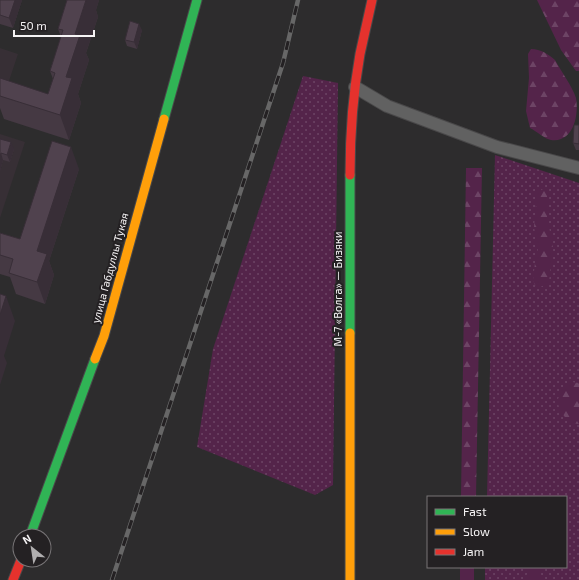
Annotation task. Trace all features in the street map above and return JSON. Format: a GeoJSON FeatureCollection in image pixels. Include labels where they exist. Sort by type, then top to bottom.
{"type":"FeatureCollection","features":[{"type":"Feature","properties":{"kind":"street","name":"улица Габдуллы Тукая"},"geometry":{"type":"LineString","coordinates":[[33,528],[104,336],[197,0]]}},
{"type":"Feature","properties":{"kind":"street","name":"М-7 «Волга» — Бизяки"},"geometry":{"type":"LineString","coordinates":[[350,580],[350,151],[355,87],[372,0]]}},
{"type":"Feature","properties":{"kind":"street"},"geometry":{"type":"LineString","coordinates":[[355,87],[387,106],[497,147],[579,168]]}},
{"type":"Feature","properties":{"kind":"street"},"geometry":{"type":"LineString","coordinates":[[14,580],[18,568]]}},
{"type":"Feature","properties":{"kind":"shaded area"},"geometry":{"type":"Polygon","coordinates":[[[0,48],[18,54],[0,108],[0,48]]]}},
{"type":"Feature","properties":{"kind":"shaded area"},"geometry":{"type":"Polygon","coordinates":[[[0,134],[25,142],[0,218],[0,134]]]}},
{"type":"Feature","properties":{"kind":"green space"},"geometry":{"type":"Polygon","coordinates":[[[537,0],[579,0],[579,71],[576,71],[561,50],[537,0]]]}},
{"type":"Feature","properties":{"kind":"green space"},"geometry":{"type":"Polygon","coordinates":[[[531,49],[544,52],[555,60],[576,98],[577,112],[573,126],[565,137],[559,140],[551,140],[543,137],[530,128],[526,111],[529,78],[528,54],[531,49]]]}},
{"type":"Feature","properties":{"kind":"green space"},"geometry":{"type":"Polygon","coordinates":[[[303,76],[338,83],[333,485],[315,495],[197,447],[213,349],[303,76]]]}},
{"type":"Feature","properties":{"kind":"green space"},"geometry":{"type":"Polygon","coordinates":[[[495,155],[579,183],[579,580],[485,580],[485,568],[567,568],[567,496],[487,496],[495,155]]]}},
{"type":"Feature","properties":{"kind":"green space"},"geometry":{"type":"Polygon","coordinates":[[[466,168],[482,168],[476,496],[461,496],[466,168]]]}},
{"type":"Feature","properties":{"kind":"green space"},"geometry":{"type":"Polygon","coordinates":[[[543,189],[547,193],[547,216],[553,248],[549,281],[540,287],[535,285],[533,280],[538,249],[534,227],[537,193],[543,189]]]}},
{"type":"Feature","properties":{"kind":"green space"},"geometry":{"type":"Polygon","coordinates":[[[572,382],[579,383],[579,424],[570,423],[559,410],[558,399],[562,388],[572,382]]]}},
{"type":"Feature","properties":{"kind":"green space"},"geometry":{"type":"Polygon","coordinates":[[[460,568],[474,568],[474,580],[460,580],[460,568]]]}},
{"type":"Feature","properties":{"kind":"green space"},"geometry":{"type":"Polygon","coordinates":[[[528,568],[540,568],[539,580],[526,580],[528,568]]]}},
{"type":"Feature","properties":{"kind":"building"},"geometry":{"type":"Polygon","coordinates":[[[0,0],[15,0],[9,18],[0,15],[0,0]]]}},
{"type":"Feature","properties":{"kind":"building"},"geometry":{"type":"Polygon","coordinates":[[[67,0],[86,0],[75,34],[80,35],[66,77],[72,78],[60,115],[0,96],[0,78],[48,94],[55,73],[50,71],[63,30],[58,29],[67,0]]]}},
{"type":"Feature","properties":{"kind":"building"},"geometry":{"type":"Polygon","coordinates":[[[130,21],[139,24],[134,42],[125,40],[130,21]]]}},
{"type":"Feature","properties":{"kind":"building"},"geometry":{"type":"Polygon","coordinates":[[[574,125],[579,125],[579,144],[573,143],[574,125]]]}},
{"type":"Feature","properties":{"kind":"building"},"geometry":{"type":"Polygon","coordinates":[[[0,139],[11,142],[7,155],[1,153],[0,157],[0,139]]]}},
{"type":"Feature","properties":{"kind":"building"},"geometry":{"type":"Polygon","coordinates":[[[52,141],[71,147],[37,251],[47,254],[37,282],[9,273],[13,259],[0,255],[0,233],[20,239],[52,141]]]}},
{"type":"Feature","properties":{"kind":"building"},"geometry":{"type":"Polygon","coordinates":[[[0,294],[6,296],[0,315],[0,294]]]}},
{"type":"Feature","properties":{"kind":"railway"},"geometry":{"type":"LineString","coordinates":[[112,580],[283,63],[298,0]]}},
{"type":"Feature","properties":{"kind":"traffic: fast"},"geometry":{"type":"LineString","coordinates":[[164,119],[197,0]]}},
{"type":"Feature","properties":{"kind":"traffic: fast"},"geometry":{"type":"LineString","coordinates":[[350,175],[350,333]]}},
{"type":"Feature","properties":{"kind":"traffic: fast"},"geometry":{"type":"LineString","coordinates":[[33,528],[95,359]]}},
{"type":"Feature","properties":{"kind":"traffic: slow"},"geometry":{"type":"LineString","coordinates":[[95,359],[104,336],[164,119]]}},
{"type":"Feature","properties":{"kind":"traffic: slow"},"geometry":{"type":"LineString","coordinates":[[350,333],[350,580]]}},
{"type":"Feature","properties":{"kind":"traffic: jam"},"geometry":{"type":"LineString","coordinates":[[350,175],[351,129],[355,84],[372,0]]}},
{"type":"Feature","properties":{"kind":"traffic: jam"},"geometry":{"type":"LineString","coordinates":[[13,580],[18,568]]}}]}
